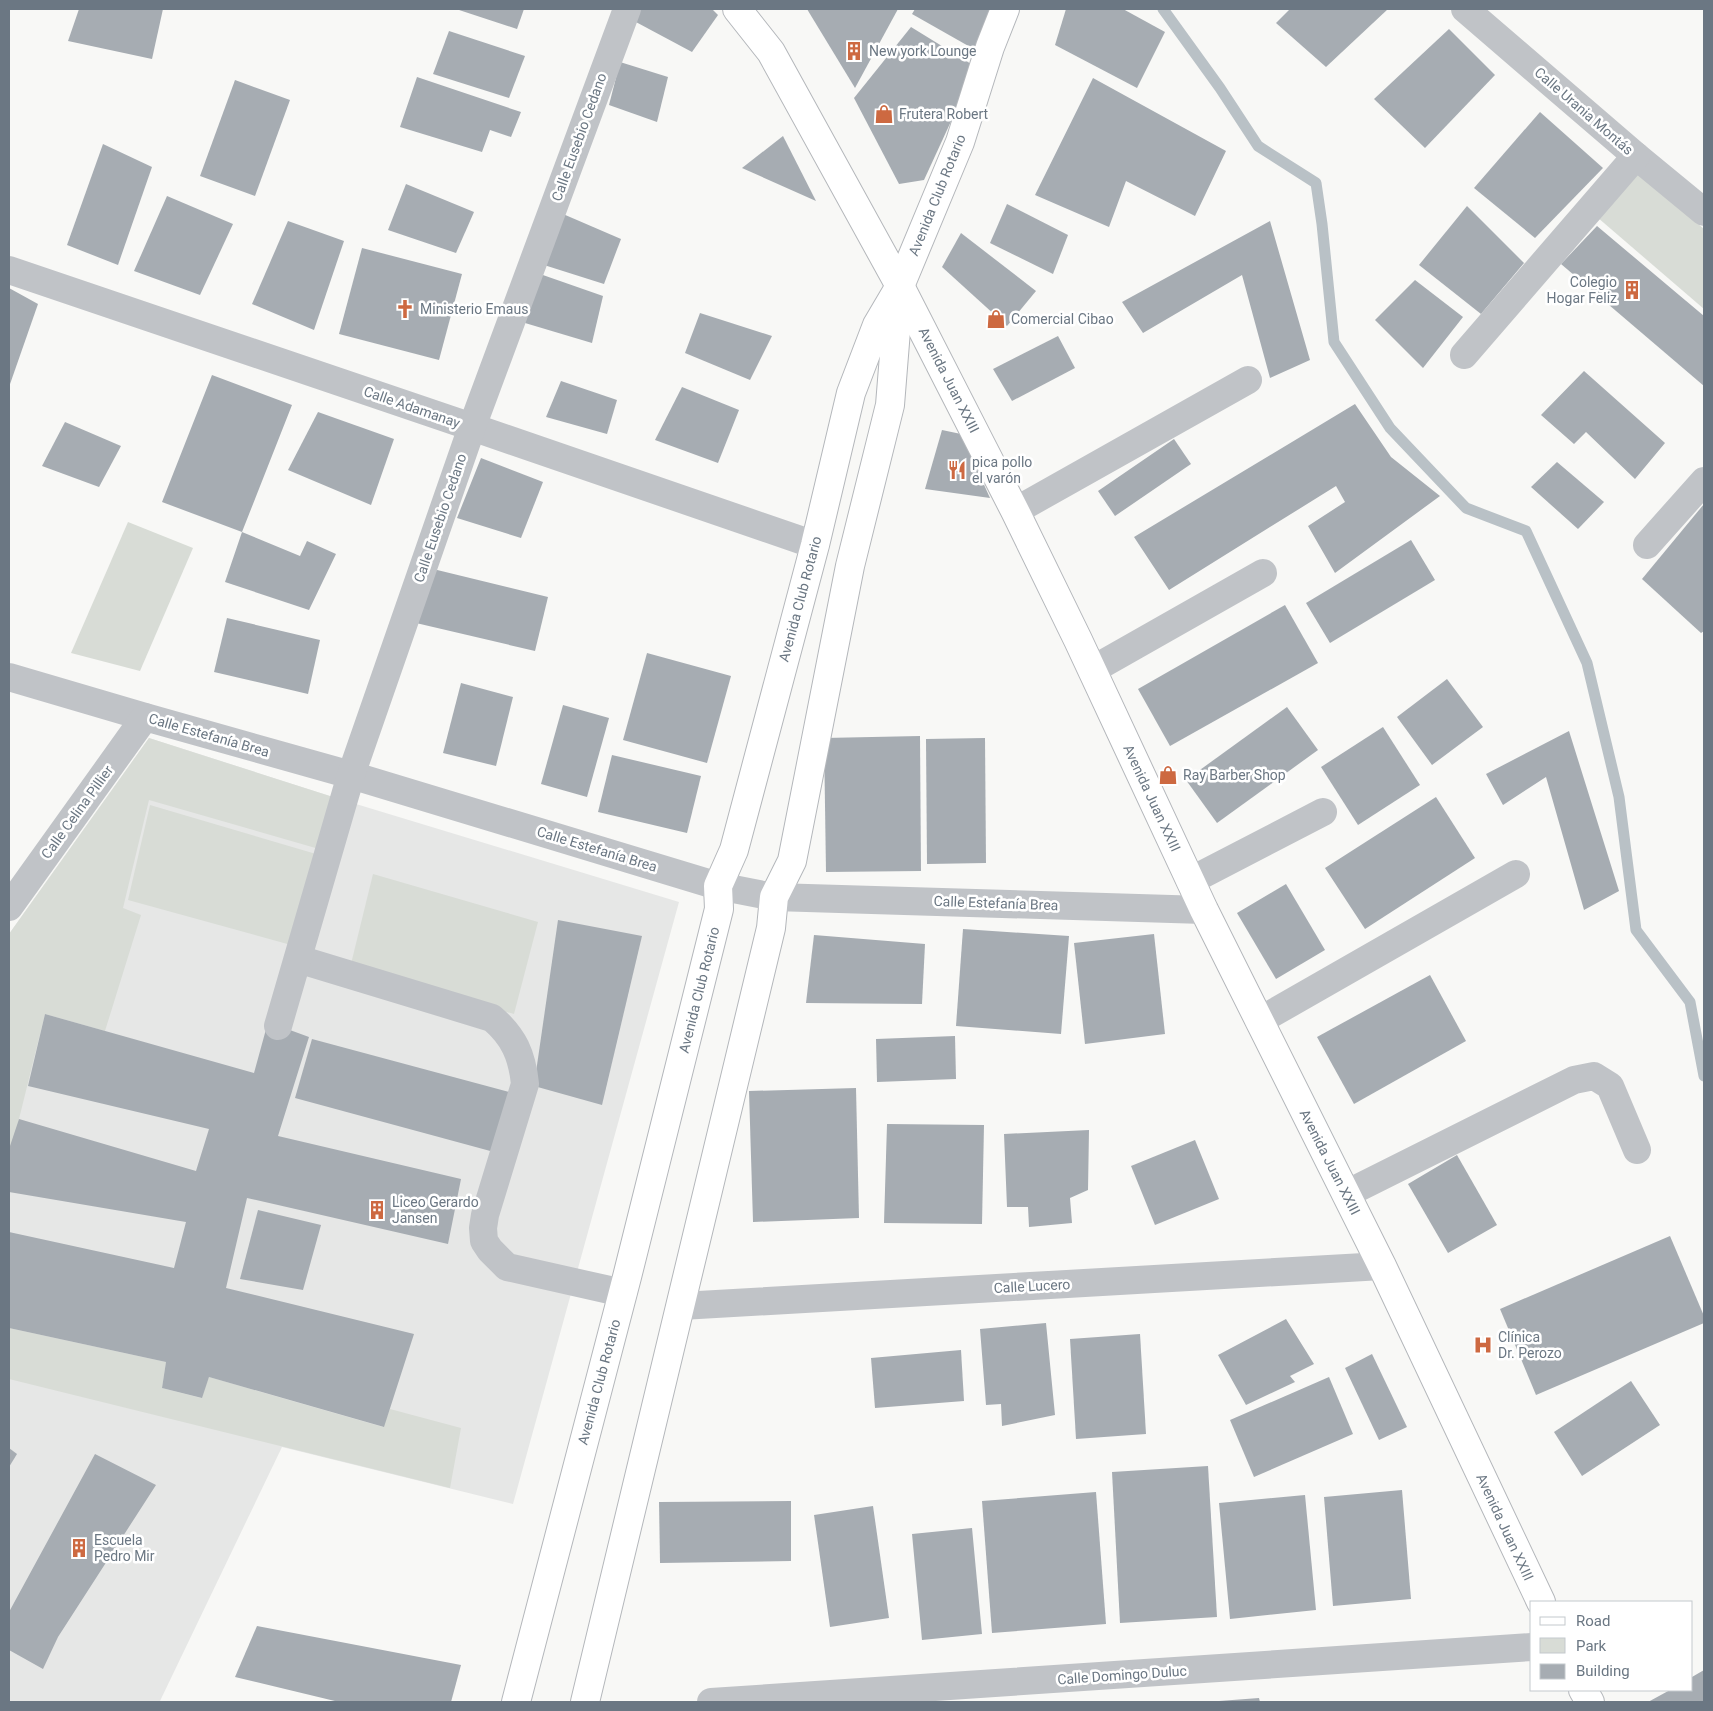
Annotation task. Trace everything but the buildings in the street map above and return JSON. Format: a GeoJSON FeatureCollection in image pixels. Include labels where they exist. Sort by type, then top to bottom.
{"type":"FeatureCollection","features":[{"type":"Feature","properties":{"kind":"main road","name":"Avenida Juan XXIII"},"geometry":{"type":"LineString","coordinates":[[737,9],[770,52],[900,286],[1015,511],[1092,670],[1190,881],[1382,1266],[1541,1601]]}},
{"type":"Feature","properties":{"kind":"main road","name":"Avenida Club Rotario"},"geometry":{"type":"LineString","coordinates":[[516,1702],[623,1293],[719,909],[718,886],[734,850],[815,545],[851,392],[877,325],[900,286],[960,142],[1004,9]]}},
{"type":"Feature","properties":{"kind":"main road","name":"Avenida Club Rotario"},"geometry":{"type":"LineString","coordinates":[[585,1702],[771,928],[774,897],[792,861],[850,566],[890,405],[900,286]]}},
{"type":"Feature","properties":{"kind":"main road"},"geometry":{"type":"LineString","coordinates":[[1584,1691],[1590,1702]]}},
{"type":"Feature","properties":{"kind":"street","name":"Calle Eusebio Cedano"},"geometry":{"type":"LineString","coordinates":[[278,1026],[351,775],[472,427],[627,9]]}},
{"type":"Feature","properties":{"kind":"street","name":"Calle Urania Montás"},"geometry":{"type":"LineString","coordinates":[[1466,9],[1636,156],[1704,212]]}},
{"type":"Feature","properties":{"kind":"street"},"geometry":{"type":"LineString","coordinates":[[1464,355],[1636,156]]}},
{"type":"Feature","properties":{"kind":"street","name":"Calle Adamanay"},"geometry":{"type":"LineString","coordinates":[[9,270],[815,545]]}},
{"type":"Feature","properties":{"kind":"street"},"geometry":{"type":"LineString","coordinates":[[1015,511],[1248,380]]}},
{"type":"Feature","properties":{"kind":"street"},"geometry":{"type":"LineString","coordinates":[[1647,545],[1704,481]]}},
{"type":"Feature","properties":{"kind":"street"},"geometry":{"type":"LineString","coordinates":[[1092,670],[1263,573]]}},
{"type":"Feature","properties":{"kind":"street","name":"Calle Estefanía Brea"},"geometry":{"type":"LineString","coordinates":[[9,677],[145,718],[351,775],[718,886],[774,897],[1204,910]]}},
{"type":"Feature","properties":{"kind":"street","name":"Calle Celina Pillier"},"geometry":{"type":"LineString","coordinates":[[9,907],[145,718]]}},
{"type":"Feature","properties":{"kind":"street"},"geometry":{"type":"LineString","coordinates":[[1190,881],[1322,812]]}},
{"type":"Feature","properties":{"kind":"street"},"geometry":{"type":"LineString","coordinates":[[1259,1021],[1516,874]]}},
{"type":"Feature","properties":{"kind":"street"},"geometry":{"type":"LineString","coordinates":[[298,959],[492,1018],[505,1029],[516,1047],[523,1068],[525,1084],[485,1215],[484,1241],[507,1267],[623,1293]]}},
{"type":"Feature","properties":{"kind":"street"},"geometry":{"type":"LineString","coordinates":[[1346,1194],[1574,1080],[1594,1076],[1610,1086],[1637,1150]]}},
{"type":"Feature","properties":{"kind":"street","name":"Calle Lucero"},"geometry":{"type":"LineString","coordinates":[[681,1306],[1382,1266]]}},
{"type":"Feature","properties":{"kind":"street","name":"Calle Domingo Duluc"},"geometry":{"type":"LineString","coordinates":[[711,1702],[1530,1647]]}},
{"type":"Feature","properties":{"kind":"shaded area"},"geometry":{"type":"Polygon","coordinates":[[[149,738],[333,797],[679,902],[513,1504],[282,1447],[160,1701],[162,1702],[9,1702],[9,934],[149,738]]]}},
{"type":"Feature","properties":{"kind":"green space"},"geometry":{"type":"Polygon","coordinates":[[[1638,173],[1704,229],[1704,309],[1597,217],[1638,173]]]}},
{"type":"Feature","properties":{"kind":"green space"},"geometry":{"type":"Polygon","coordinates":[[[128,522],[193,548],[140,671],[71,653],[128,522]]]}},
{"type":"Feature","properties":{"kind":"green space"},"geometry":{"type":"Polygon","coordinates":[[[149,738],[333,797],[319,849],[149,800],[123,908],[141,915],[105,1031],[45,1014],[9,1154],[9,934],[149,738]]]}},
{"type":"Feature","properties":{"kind":"green space"},"geometry":{"type":"Polygon","coordinates":[[[150,805],[316,854],[291,945],[128,900],[150,805]]]}},
{"type":"Feature","properties":{"kind":"green space"},"geometry":{"type":"Polygon","coordinates":[[[373,874],[538,922],[514,1014],[350,968],[373,874]]]}},
{"type":"Feature","properties":{"kind":"green space"},"geometry":{"type":"Polygon","coordinates":[[[9,1328],[166,1362],[162,1388],[201,1398],[209,1377],[383,1427],[390,1409],[461,1428],[450,1488],[9,1379],[9,1328]]]}},
{"type":"Feature","properties":{"kind":"waterway"},"geometry":{"type":"LineString","coordinates":[[1163,9],[1220,88],[1258,146],[1316,183],[1334,342],[1390,428],[1466,508],[1526,531],[1587,663],[1619,797],[1636,930],[1690,1002],[1704,1076]]}},
{"type":"Feature","properties":{"kind":"place","name":"New york Lounge"},"geometry":{"type":"Point","coordinates":[854,51]}},
{"type":"Feature","properties":{"kind":"place","name":"Frutera Robert"},"geometry":{"type":"Point","coordinates":[884,114]}},
{"type":"Feature","properties":{"kind":"place","name":"Colegio Hogar Feliz"},"geometry":{"type":"Point","coordinates":[1632,290]}},
{"type":"Feature","properties":{"kind":"place","name":"Ministerio Emaus"},"geometry":{"type":"Point","coordinates":[405,309]}},
{"type":"Feature","properties":{"kind":"place","name":"Comercial Cibao"},"geometry":{"type":"Point","coordinates":[996,319]}},
{"type":"Feature","properties":{"kind":"place","name":"pica pollo el varón"},"geometry":{"type":"Point","coordinates":[957,470]}},
{"type":"Feature","properties":{"kind":"place","name":"Ray Barber Shop"},"geometry":{"type":"Point","coordinates":[1168,775]}},
{"type":"Feature","properties":{"kind":"place","name":"Liceo Gerardo Jansen"},"geometry":{"type":"Point","coordinates":[377,1210]}},
{"type":"Feature","properties":{"kind":"place","name":"Clínica Dr. Perozo"},"geometry":{"type":"Point","coordinates":[1483,1345]}},
{"type":"Feature","properties":{"kind":"place","name":"Escuela Pedro Mir"},"geometry":{"type":"Point","coordinates":[79,1548]}}]}
